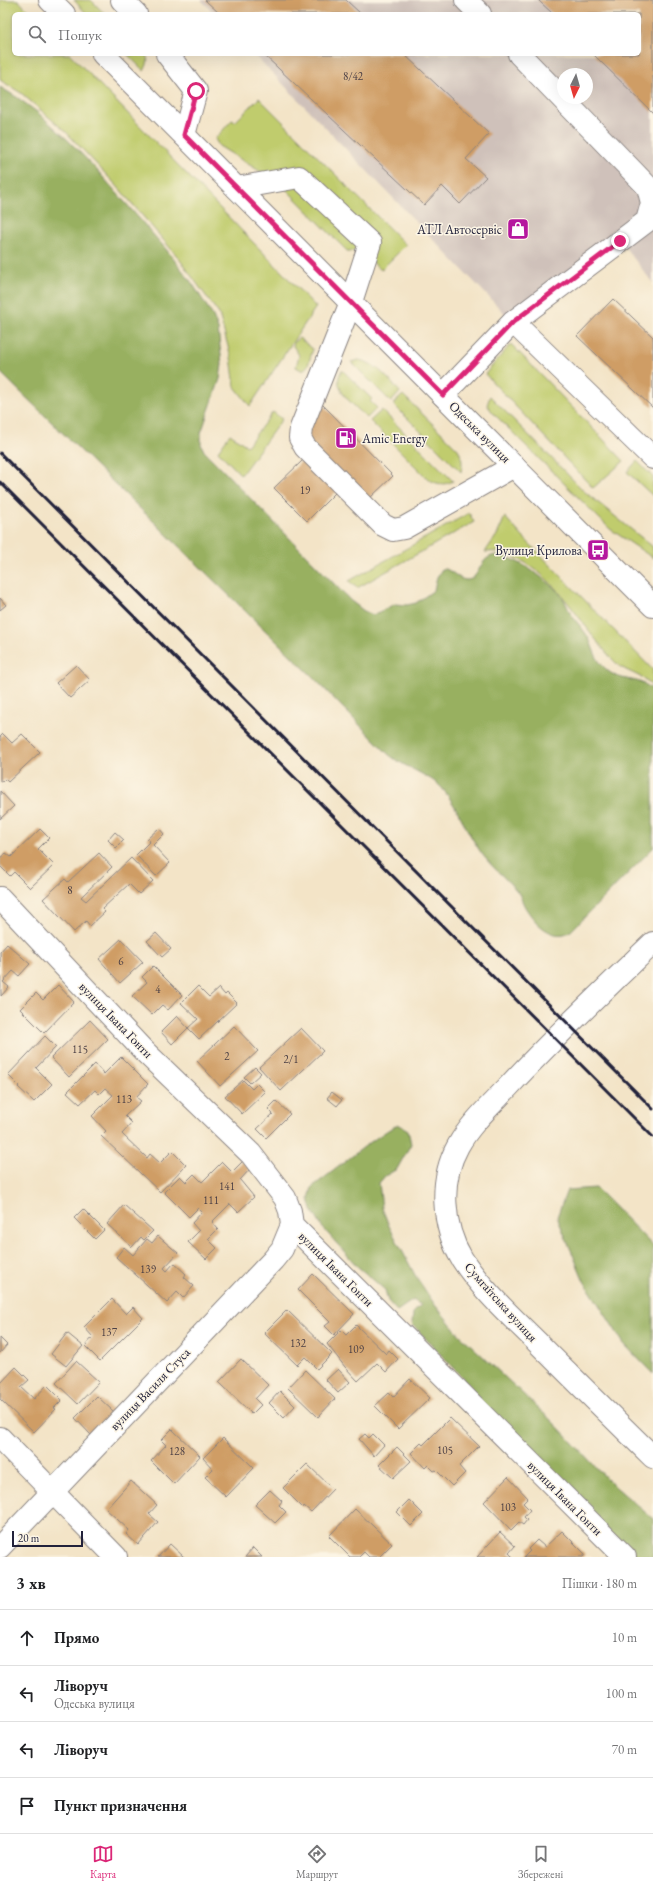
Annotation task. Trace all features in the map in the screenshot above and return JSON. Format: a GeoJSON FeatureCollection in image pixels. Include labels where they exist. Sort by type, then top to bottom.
{"type":"FeatureCollection","features":[{"type":"Feature","properties":{"kind":"street"},"geometry":{"type":"LineString","coordinates":[[50,0],[62,12]]}},
{"type":"Feature","properties":{"kind":"street"},"geometry":{"type":"LineString","coordinates":[[122,0],[134,12]]}},
{"type":"Feature","properties":{"kind":"street"},"geometry":{"type":"LineString","coordinates":[[466,0],[478,12]]}},
{"type":"Feature","properties":{"kind":"street","name":"Одеська вулиця"},"geometry":{"type":"LineString","coordinates":[[105,56],[653,606]]}},
{"type":"Feature","properties":{"kind":"street"},"geometry":{"type":"LineString","coordinates":[[169,56],[196,91],[184,135]]}},
{"type":"Feature","properties":{"kind":"street"},"geometry":{"type":"LineString","coordinates":[[443,395],[513,322],[647,221],[652,203],[648,187],[520,56]]}},
{"type":"Feature","properties":{"kind":"street"},"geometry":{"type":"LineString","coordinates":[[237,188],[299,177],[370,243],[351,302],[301,428],[300,433],[302,443],[310,453],[383,525],[393,530],[404,528],[514,466]]}},
{"type":"Feature","properties":{"kind":"street"},"geometry":{"type":"LineString","coordinates":[[513,322],[653,458]]}},
{"type":"Feature","properties":{"kind":"street","name":"вулиця Івана Гонти"},"geometry":{"type":"LineString","coordinates":[[0,898],[143,1050],[251,1154],[285,1198],[290,1211],[292,1225],[625,1557]]}},
{"type":"Feature","properties":{"kind":"street","name":"Сумгаїтська вулиця"},"geometry":{"type":"LineString","coordinates":[[653,943],[527,1066],[476,1122],[457,1146],[447,1175],[445,1188],[449,1230],[462,1259],[474,1276],[514,1320],[653,1457]]}},
{"type":"Feature","properties":{"kind":"street","name":"вулиця Василя Стуса"},"geometry":{"type":"LineString","coordinates":[[0,1548],[273,1260],[282,1249],[292,1225]]}},
{"type":"Feature","properties":{"kind":"street"},"geometry":{"type":"LineString","coordinates":[[0,1438],[116,1557]]}},
{"type":"Feature","properties":{"kind":"shaded area"},"geometry":{"type":"Polygon","coordinates":[[[201,0],[653,0],[653,283],[620,241],[513,322],[256,56],[641,56],[641,12],[213,12],[201,0]]]}},
{"type":"Feature","properties":{"kind":"green space"},"geometry":{"type":"Polygon","coordinates":[[[0,0],[18,0],[30,12],[12,12],[12,56],[72,56],[316,307],[250,406],[235,387],[231,357],[219,314],[177,256],[117,186],[66,132],[21,93],[0,80],[0,0]]]}},
{"type":"Feature","properties":{"kind":"green space"},"geometry":{"type":"Polygon","coordinates":[[[74,0],[91,0],[103,12],[85,12],[74,0]]]}},
{"type":"Feature","properties":{"kind":"green space"},"geometry":{"type":"Polygon","coordinates":[[[129,56],[147,56],[147,65],[144,71],[129,56]]]}},
{"type":"Feature","properties":{"kind":"green space"},"geometry":{"type":"Polygon","coordinates":[[[0,87],[37,112],[69,141],[95,168],[165,248],[192,283],[213,316],[218,329],[222,364],[220,379],[201,433],[201,444],[204,451],[351,601],[364,611],[373,615],[395,604],[407,605],[416,603],[434,590],[437,577],[442,569],[449,570],[460,578],[467,580],[472,579],[475,576],[487,559],[498,555],[505,557],[524,565],[558,592],[564,600],[571,615],[587,636],[597,658],[605,668],[617,676],[641,682],[653,690],[653,848],[571,931],[564,934],[551,933],[533,919],[517,891],[488,862],[480,851],[453,803],[442,788],[431,779],[394,759],[388,754],[312,676],[0,372],[0,87]]]}},
{"type":"Feature","properties":{"kind":"green space"},"geometry":{"type":"Polygon","coordinates":[[[259,98],[406,245],[381,270],[361,251],[347,251],[282,185],[219,146],[215,139],[232,120],[235,122],[259,98]]]}},
{"type":"Feature","properties":{"kind":"green space"},"geometry":{"type":"Polygon","coordinates":[[[299,338],[313,349],[308,365],[303,371],[296,367],[299,355],[293,346],[294,342],[299,338]]]}},
{"type":"Feature","properties":{"kind":"green space"},"geometry":{"type":"Polygon","coordinates":[[[511,344],[624,461],[593,488],[485,374],[511,344]]]}},
{"type":"Feature","properties":{"kind":"green space"},"geometry":{"type":"Polygon","coordinates":[[[359,360],[377,368],[400,392],[391,402],[351,362],[359,360]]]}},
{"type":"Feature","properties":{"kind":"green space"},"geometry":{"type":"Polygon","coordinates":[[[342,370],[372,399],[370,401],[377,408],[367,418],[351,403],[341,390],[339,377],[342,370]]]}},
{"type":"Feature","properties":{"kind":"green space"},"geometry":{"type":"Polygon","coordinates":[[[403,395],[458,449],[462,460],[461,472],[393,404],[403,395]]]}},
{"type":"Feature","properties":{"kind":"green space"},"geometry":{"type":"Polygon","coordinates":[[[490,396],[585,492],[653,547],[653,558],[610,529],[494,414],[487,405],[490,396]]]}},
{"type":"Feature","properties":{"kind":"green space"},"geometry":{"type":"Polygon","coordinates":[[[382,410],[453,481],[446,484],[440,484],[428,479],[370,421],[382,410]]]}},
{"type":"Feature","properties":{"kind":"green space"},"geometry":{"type":"Polygon","coordinates":[[[273,412],[282,419],[241,475],[218,451],[230,434],[247,446],[273,412]]]}},
{"type":"Feature","properties":{"kind":"green space"},"geometry":{"type":"Polygon","coordinates":[[[637,461],[653,477],[653,496],[627,472],[637,461]]]}},
{"type":"Feature","properties":{"kind":"green space"},"geometry":{"type":"Polygon","coordinates":[[[469,513],[474,522],[357,588],[349,581],[469,513]]]}},
{"type":"Feature","properties":{"kind":"green space"},"geometry":{"type":"Polygon","coordinates":[[[505,517],[653,670],[653,687],[644,679],[621,667],[615,662],[602,648],[565,599],[552,584],[537,571],[521,560],[503,553],[485,552],[497,535],[505,517]]]}},
{"type":"Feature","properties":{"kind":"green space"},"geometry":{"type":"Polygon","coordinates":[[[398,1124],[408,1130],[411,1144],[397,1169],[385,1176],[379,1183],[382,1208],[389,1226],[415,1275],[435,1305],[459,1334],[555,1424],[610,1482],[653,1519],[653,1557],[635,1557],[493,1418],[470,1386],[412,1324],[413,1313],[421,1305],[413,1300],[397,1311],[388,1301],[385,1290],[357,1266],[322,1227],[312,1210],[309,1199],[312,1187],[365,1146],[398,1124]]]}},
{"type":"Feature","properties":{"kind":"green space"},"geometry":{"type":"Polygon","coordinates":[[[596,1188],[653,1246],[653,1374],[624,1344],[584,1281],[557,1217],[567,1190],[596,1188]]]}},
{"type":"Feature","properties":{"kind":"building"},"geometry":{"type":"Polygon","coordinates":[[[205,0],[346,0],[359,12],[218,12],[205,0]]]}},
{"type":"Feature","properties":{"kind":"building"},"geometry":{"type":"Polygon","coordinates":[[[538,0],[653,0],[653,113],[595,56],[641,56],[641,12],[551,12],[538,0]]]}},
{"type":"Feature","properties":{"kind":"building"},"geometry":{"type":"Polygon","coordinates":[[[265,56],[406,56],[489,134],[466,159],[486,177],[460,204],[442,186],[424,205],[265,56]]]}},
{"type":"Feature","properties":{"kind":"building"},"geometry":{"type":"Polygon","coordinates":[[[613,299],[653,337],[653,408],[577,336],[613,299]]]}},
{"type":"Feature","properties":{"kind":"building"},"geometry":{"type":"Polygon","coordinates":[[[320,402],[393,476],[370,498],[336,492],[307,521],[274,488],[303,460],[297,425],[320,402]]]}},
{"type":"Feature","properties":{"kind":"building"},"geometry":{"type":"Polygon","coordinates":[[[0,598],[6,605],[0,610],[0,598]]]}},
{"type":"Feature","properties":{"kind":"building"},"geometry":{"type":"Polygon","coordinates":[[[76,665],[90,680],[70,698],[56,683],[76,665]]]}},
{"type":"Feature","properties":{"kind":"building"},"geometry":{"type":"Polygon","coordinates":[[[3,734],[12,743],[22,734],[40,752],[8,782],[5,779],[2,782],[0,781],[0,737],[3,734]]]}},
{"type":"Feature","properties":{"kind":"building"},"geometry":{"type":"Polygon","coordinates":[[[0,791],[14,806],[0,819],[0,791]]]}},
{"type":"Feature","properties":{"kind":"building"},"geometry":{"type":"Polygon","coordinates":[[[159,828],[164,834],[153,845],[170,863],[156,876],[136,855],[150,841],[147,839],[159,828]]]}},
{"type":"Feature","properties":{"kind":"building"},"geometry":{"type":"Polygon","coordinates":[[[40,829],[49,838],[38,849],[54,865],[30,888],[14,872],[10,876],[0,866],[0,858],[6,853],[11,857],[40,829]]]}},
{"type":"Feature","properties":{"kind":"building"},"geometry":{"type":"Polygon","coordinates":[[[115,832],[124,840],[116,848],[108,840],[115,832]]]}},
{"type":"Feature","properties":{"kind":"building"},"geometry":{"type":"Polygon","coordinates":[[[99,853],[112,867],[81,897],[86,901],[131,858],[153,881],[139,894],[129,884],[102,909],[105,912],[90,926],[86,921],[74,932],[43,899],[65,879],[68,882],[99,853]]]}},
{"type":"Feature","properties":{"kind":"building"},"geometry":{"type":"Polygon","coordinates":[[[156,933],[171,949],[162,957],[147,941],[156,933]]]}},
{"type":"Feature","properties":{"kind":"building"},"geometry":{"type":"Polygon","coordinates":[[[121,939],[143,962],[120,983],[99,959],[121,939]]]}},
{"type":"Feature","properties":{"kind":"building"},"geometry":{"type":"Polygon","coordinates":[[[7,944],[30,964],[19,976],[13,971],[3,982],[9,987],[1,996],[0,952],[7,944]]]}},
{"type":"Feature","properties":{"kind":"building"},"geometry":{"type":"Polygon","coordinates":[[[153,966],[182,995],[168,1010],[162,1005],[152,1015],[132,996],[147,982],[142,977],[153,966]]]}},
{"type":"Feature","properties":{"kind":"building"},"geometry":{"type":"Polygon","coordinates":[[[58,985],[74,1002],[44,1033],[20,1009],[36,993],[43,1000],[58,985]]]}},
{"type":"Feature","properties":{"kind":"building"},"geometry":{"type":"Polygon","coordinates":[[[198,986],[209,997],[219,988],[225,995],[227,993],[237,1003],[199,1039],[188,1028],[198,1019],[181,1003],[198,986]]]}},
{"type":"Feature","properties":{"kind":"building"},"geometry":{"type":"Polygon","coordinates":[[[177,1016],[188,1028],[172,1044],[161,1032],[177,1016]]]}},
{"type":"Feature","properties":{"kind":"building"},"geometry":{"type":"Polygon","coordinates":[[[90,1020],[108,1039],[69,1077],[51,1058],[90,1020]]]}},
{"type":"Feature","properties":{"kind":"building"},"geometry":{"type":"Polygon","coordinates":[[[234,1026],[258,1051],[220,1086],[197,1061],[234,1026]]]}},
{"type":"Feature","properties":{"kind":"building"},"geometry":{"type":"Polygon","coordinates":[[[301,1028],[323,1051],[281,1091],[259,1067],[301,1028]]]}},
{"type":"Feature","properties":{"kind":"building"},"geometry":{"type":"Polygon","coordinates":[[[45,1036],[56,1047],[36,1068],[52,1084],[34,1102],[8,1075],[45,1036]]]}},
{"type":"Feature","properties":{"kind":"building"},"geometry":{"type":"Polygon","coordinates":[[[121,1057],[148,1084],[136,1097],[141,1101],[125,1116],[132,1123],[122,1134],[147,1158],[150,1154],[160,1163],[172,1151],[186,1165],[160,1192],[101,1136],[106,1131],[92,1116],[113,1095],[105,1088],[99,1094],[95,1090],[80,1104],[67,1092],[95,1064],[104,1074],[121,1057]]]}},
{"type":"Feature","properties":{"kind":"building"},"geometry":{"type":"Polygon","coordinates":[[[255,1067],[261,1073],[250,1083],[244,1077],[255,1067]]]}},
{"type":"Feature","properties":{"kind":"building"},"geometry":{"type":"Polygon","coordinates":[[[243,1080],[252,1089],[257,1084],[265,1092],[242,1114],[225,1096],[243,1080]]]}},
{"type":"Feature","properties":{"kind":"building"},"geometry":{"type":"Polygon","coordinates":[[[332,1092],[342,1100],[337,1106],[327,1098],[332,1092]]]}},
{"type":"Feature","properties":{"kind":"building"},"geometry":{"type":"Polygon","coordinates":[[[276,1101],[290,1114],[266,1138],[257,1129],[273,1114],[268,1109],[276,1101]]]}},
{"type":"Feature","properties":{"kind":"building"},"geometry":{"type":"Polygon","coordinates":[[[243,1161],[250,1169],[240,1180],[254,1197],[238,1212],[230,1204],[212,1222],[218,1229],[208,1239],[217,1248],[206,1259],[188,1242],[199,1231],[192,1223],[202,1212],[198,1208],[189,1217],[164,1192],[180,1176],[186,1182],[194,1174],[202,1182],[222,1162],[232,1172],[243,1161]]]}},
{"type":"Feature","properties":{"kind":"building"},"geometry":{"type":"Polygon","coordinates":[[[124,1205],[153,1231],[144,1240],[141,1237],[132,1247],[107,1224],[124,1205]]]}},
{"type":"Feature","properties":{"kind":"building"},"geometry":{"type":"Polygon","coordinates":[[[83,1209],[104,1230],[95,1239],[74,1218],[83,1209]]]}},
{"type":"Feature","properties":{"kind":"building"},"geometry":{"type":"Polygon","coordinates":[[[158,1236],[178,1253],[164,1268],[167,1271],[174,1263],[186,1274],[184,1277],[194,1286],[183,1298],[177,1292],[167,1303],[116,1257],[124,1247],[133,1255],[147,1239],[152,1243],[158,1236]]]}},
{"type":"Feature","properties":{"kind":"building"},"geometry":{"type":"Polygon","coordinates":[[[313,1274],[354,1314],[334,1335],[325,1326],[330,1322],[298,1290],[313,1274]]]}},
{"type":"Feature","properties":{"kind":"building"},"geometry":{"type":"Polygon","coordinates":[[[112,1299],[126,1314],[133,1307],[143,1318],[100,1361],[85,1346],[93,1337],[84,1327],[112,1299]]]}},
{"type":"Feature","properties":{"kind":"building"},"geometry":{"type":"Polygon","coordinates":[[[287,1310],[332,1354],[317,1369],[305,1357],[297,1365],[264,1333],[287,1310]]]}},
{"type":"Feature","properties":{"kind":"building"},"geometry":{"type":"Polygon","coordinates":[[[356,1325],[386,1354],[389,1350],[398,1359],[386,1372],[377,1363],[358,1381],[327,1344],[341,1330],[346,1335],[356,1325]]]}},
{"type":"Feature","properties":{"kind":"building"},"geometry":{"type":"Polygon","coordinates":[[[67,1333],[83,1346],[66,1366],[51,1354],[67,1333]]]}},
{"type":"Feature","properties":{"kind":"building"},"geometry":{"type":"Polygon","coordinates":[[[0,1338],[7,1345],[0,1353],[0,1338]]]}},
{"type":"Feature","properties":{"kind":"building"},"geometry":{"type":"Polygon","coordinates":[[[241,1359],[268,1385],[255,1399],[261,1405],[252,1414],[219,1382],[241,1359]]]}},
{"type":"Feature","properties":{"kind":"building"},"geometry":{"type":"Polygon","coordinates":[[[76,1361],[99,1382],[78,1404],[56,1383],[76,1361]]]}},
{"type":"Feature","properties":{"kind":"building"},"geometry":{"type":"Polygon","coordinates":[[[16,1367],[29,1380],[21,1387],[34,1399],[47,1385],[62,1400],[54,1408],[56,1409],[34,1432],[0,1399],[0,1384],[16,1367]]]}},
{"type":"Feature","properties":{"kind":"building"},"geometry":{"type":"Polygon","coordinates":[[[338,1369],[350,1382],[338,1393],[326,1380],[338,1369]]]}},
{"type":"Feature","properties":{"kind":"building"},"geometry":{"type":"Polygon","coordinates":[[[305,1370],[335,1399],[318,1417],[288,1388],[305,1370]]]}},
{"type":"Feature","properties":{"kind":"building"},"geometry":{"type":"Polygon","coordinates":[[[410,1379],[430,1398],[398,1429],[375,1406],[389,1393],[393,1397],[410,1379]]]}},
{"type":"Feature","properties":{"kind":"building"},"geometry":{"type":"Polygon","coordinates":[[[280,1391],[295,1406],[284,1418],[269,1403],[280,1391]]]}},
{"type":"Feature","properties":{"kind":"building"},"geometry":{"type":"Polygon","coordinates":[[[97,1396],[114,1412],[91,1435],[75,1418],[97,1396]]]}},
{"type":"Feature","properties":{"kind":"building"},"geometry":{"type":"Polygon","coordinates":[[[450,1418],[479,1446],[459,1466],[465,1473],[452,1486],[436,1470],[434,1471],[428,1465],[425,1468],[411,1453],[421,1443],[423,1445],[450,1418]]]}},
{"type":"Feature","properties":{"kind":"building"},"geometry":{"type":"Polygon","coordinates":[[[172,1429],[200,1456],[174,1484],[151,1461],[166,1445],[161,1440],[172,1429]]]}},
{"type":"Feature","properties":{"kind":"building"},"geometry":{"type":"Polygon","coordinates":[[[365,1434],[369,1438],[373,1434],[384,1445],[374,1456],[359,1439],[365,1434]]]}},
{"type":"Feature","properties":{"kind":"building"},"geometry":{"type":"Polygon","coordinates":[[[223,1438],[254,1468],[226,1497],[205,1477],[213,1469],[203,1458],[223,1438]]]}},
{"type":"Feature","properties":{"kind":"building"},"geometry":{"type":"Polygon","coordinates":[[[397,1447],[411,1461],[393,1478],[379,1465],[397,1447]]]}},
{"type":"Feature","properties":{"kind":"building"},"geometry":{"type":"Polygon","coordinates":[[[307,1464],[333,1489],[311,1512],[304,1506],[303,1508],[283,1488],[307,1464]]]}},
{"type":"Feature","properties":{"kind":"building"},"geometry":{"type":"Polygon","coordinates":[[[508,1477],[528,1498],[523,1503],[530,1510],[524,1517],[527,1520],[523,1525],[519,1522],[511,1530],[484,1502],[508,1477]]]}},
{"type":"Feature","properties":{"kind":"building"},"geometry":{"type":"Polygon","coordinates":[[[131,1481],[157,1505],[149,1514],[158,1522],[138,1545],[126,1534],[129,1530],[106,1509],[131,1481]]]}},
{"type":"Feature","properties":{"kind":"building"},"geometry":{"type":"Polygon","coordinates":[[[270,1490],[282,1501],[279,1505],[286,1512],[275,1523],[255,1505],[270,1490]]]}},
{"type":"Feature","properties":{"kind":"building"},"geometry":{"type":"Polygon","coordinates":[[[409,1500],[423,1514],[411,1526],[397,1512],[409,1500]]]}},
{"type":"Feature","properties":{"kind":"building"},"geometry":{"type":"Polygon","coordinates":[[[355,1509],[392,1544],[379,1557],[369,1557],[364,1552],[359,1557],[350,1557],[329,1536],[355,1509]]]}},
{"type":"Feature","properties":{"kind":"building"},"geometry":{"type":"Polygon","coordinates":[[[562,1531],[585,1554],[583,1557],[524,1557],[530,1551],[528,1549],[537,1540],[545,1547],[562,1531]]]}},
{"type":"Feature","properties":{"kind":"building"},"geometry":{"type":"Polygon","coordinates":[[[500,1532],[515,1546],[509,1553],[513,1557],[477,1557],[500,1532]]]}},
{"type":"Feature","properties":{"kind":"building"},"geometry":{"type":"Polygon","coordinates":[[[170,1544],[184,1557],[158,1557],[170,1544]]]}},
{"type":"Feature","properties":{"kind":"building"},"geometry":{"type":"Polygon","coordinates":[[[253,1548],[262,1557],[245,1557],[253,1548]]]}},
{"type":"Feature","properties":{"kind":"railway"},"geometry":{"type":"LineString","coordinates":[[0,453],[653,1109]]}},
{"type":"Feature","properties":{"kind":"railway"},"geometry":{"type":"LineString","coordinates":[[0,482],[653,1137]]}},
{"type":"Feature","properties":{"kind":"place","name":"АТЛ Автосервіс"},"geometry":{"type":"Point","coordinates":[518,229]}},
{"type":"Feature","properties":{"kind":"place","name":"Amic Energy"},"geometry":{"type":"Point","coordinates":[346,438]}},
{"type":"Feature","properties":{"kind":"place","name":"Вулиця Крилова"},"geometry":{"type":"Point","coordinates":[598,550]}},
{"type":"Feature","properties":{"kind":"route"},"geometry":{"type":"LineString","coordinates":[[196,91],[184,135],[443,395],[513,322],[620,241]]}}]}
